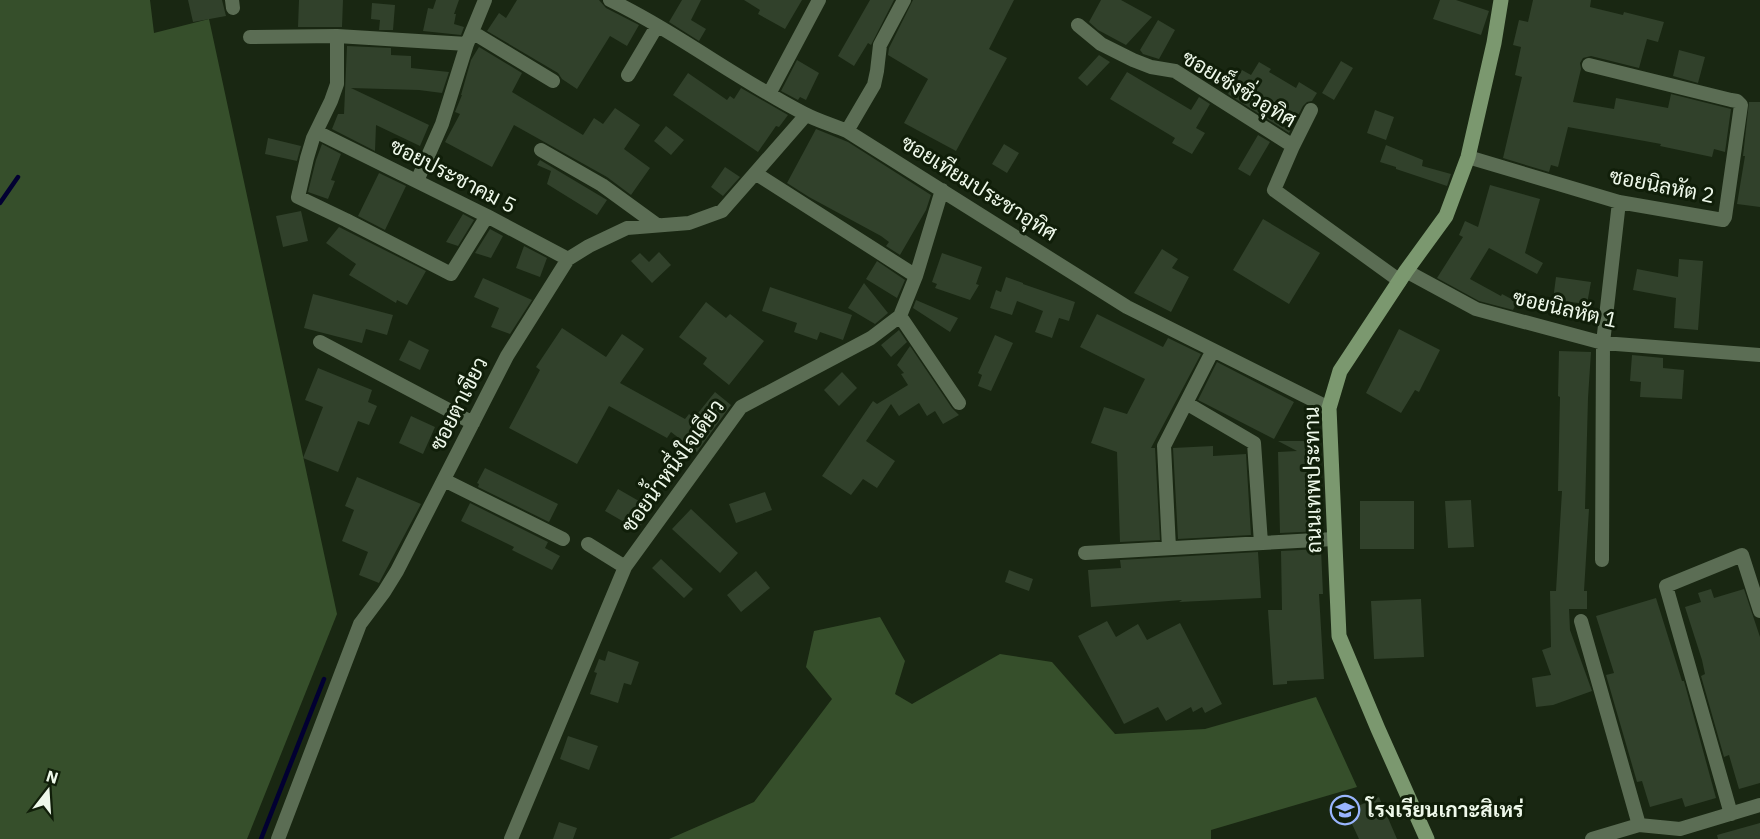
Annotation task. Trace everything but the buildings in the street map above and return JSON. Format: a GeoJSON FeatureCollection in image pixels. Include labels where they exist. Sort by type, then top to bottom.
{"type":"FeatureCollection","features":[{"type":"Feature","properties":{"kind":"street"},"geometry":{"type":"LineString","coordinates":[[417,181],[442,124],[469,38],[485,0]]}},
{"type":"Feature","properties":{"kind":"street"},"geometry":{"type":"LineString","coordinates":[[770,94],[819,0]]}},
{"type":"Feature","properties":{"kind":"street"},"geometry":{"type":"LineString","coordinates":[[847,131],[874,85],[878,71],[880,45],[904,0]]}},
{"type":"Feature","properties":{"kind":"street","name":"ถนนเทพประทาน"},"geometry":{"type":"LineString","coordinates":[[1427,839],[1377,729],[1339,636],[1329,408],[1340,371],[1446,216],[1468,157],[1502,0]]}},
{"type":"Feature","properties":{"kind":"street","name":"ซอยเทียมประชาอุทิศ"},"geometry":{"type":"LineString","coordinates":[[617,1],[806,115],[847,131],[1127,307],[1329,408]]}},
{"type":"Feature","properties":{"kind":"street","name":"ซอยเซ็งซิ่วอุทิศ"},"geometry":{"type":"LineString","coordinates":[[1078,25],[1101,44],[1133,60],[1151,67],[1175,71],[1293,146],[1274,190],[1403,276]]}},
{"type":"Feature","properties":{"kind":"street"},"geometry":{"type":"LineString","coordinates":[[628,75],[657,26]]}},
{"type":"Feature","properties":{"kind":"street"},"geometry":{"type":"LineString","coordinates":[[337,36],[337,84],[313,138],[298,197],[452,274],[488,216]]}},
{"type":"Feature","properties":{"kind":"street"},"geometry":{"type":"LineString","coordinates":[[250,37],[469,38],[553,81]]}},
{"type":"Feature","properties":{"kind":"street","name":"ซอยนิลหัต 2"},"geometry":{"type":"LineString","coordinates":[[1468,157],[1619,202],[1724,220],[1741,105],[1737,101],[1589,65]]}},
{"type":"Feature","properties":{"kind":"street"},"geometry":{"type":"LineString","coordinates":[[1293,146],[1311,110]]}},
{"type":"Feature","properties":{"kind":"street","name":"ซอยตาเขียว"},"geometry":{"type":"LineString","coordinates":[[278,839],[360,624],[397,571],[507,356],[568,259],[627,228],[689,223],[722,211],[806,115]]}},
{"type":"Feature","properties":{"kind":"street","name":"ซอยประชาคม 5"},"geometry":{"type":"LineString","coordinates":[[317,132],[488,216],[568,259]]}},
{"type":"Feature","properties":{"kind":"street"},"geometry":{"type":"LineString","coordinates":[[541,150],[602,185],[657,225]]}},
{"type":"Feature","properties":{"kind":"street"},"geometry":{"type":"LineString","coordinates":[[755,173],[916,276]]}},
{"type":"Feature","properties":{"kind":"street"},"geometry":{"type":"LineString","coordinates":[[942,190],[916,276],[900,316],[959,403]]}},
{"type":"Feature","properties":{"kind":"street"},"geometry":{"type":"LineString","coordinates":[[1602,560],[1603,343],[1619,202]]}},
{"type":"Feature","properties":{"kind":"street","name":"ซอยนิลหัต 1"},"geometry":{"type":"LineString","coordinates":[[1403,276],[1476,309],[1603,343],[1760,355]]}},
{"type":"Feature","properties":{"kind":"street","name":"ซอยน้ำหนึ่งใจเดียว"},"geometry":{"type":"LineString","coordinates":[[511,839],[625,567],[741,407],[872,338],[900,316]]}},
{"type":"Feature","properties":{"kind":"street"},"geometry":{"type":"LineString","coordinates":[[320,342],[473,423]]}},
{"type":"Feature","properties":{"kind":"street"},"geometry":{"type":"LineString","coordinates":[[1169,548],[1164,447],[1213,350]]}},
{"type":"Feature","properties":{"kind":"street"},"geometry":{"type":"LineString","coordinates":[[1186,403],[1254,443],[1261,543]]}},
{"type":"Feature","properties":{"kind":"street"},"geometry":{"type":"LineString","coordinates":[[444,480],[563,539]]}},
{"type":"Feature","properties":{"kind":"street"},"geometry":{"type":"LineString","coordinates":[[1085,553],[1334,539]]}},
{"type":"Feature","properties":{"kind":"street"},"geometry":{"type":"LineString","coordinates":[[588,544],[625,567]]}},
{"type":"Feature","properties":{"kind":"street"},"geometry":{"type":"LineString","coordinates":[[1731,814],[1666,586],[1743,555],[1760,611]]}},
{"type":"Feature","properties":{"kind":"street"},"geometry":{"type":"LineString","coordinates":[[1581,621],[1639,825]]}},
{"type":"Feature","properties":{"kind":"street"},"geometry":{"type":"LineString","coordinates":[[1592,839],[1639,825],[1681,834],[1760,805]]}},
{"type":"Feature","properties":{"kind":"green space"},"geometry":{"type":"Polygon","coordinates":[[[0,0],[150,0],[154,33],[209,19],[337,614],[247,839],[0,839],[0,0]]]}},
{"type":"Feature","properties":{"kind":"green space"},"geometry":{"type":"Polygon","coordinates":[[[880,617],[905,661],[895,694],[912,704],[1000,654],[1052,662],[1115,734],[1205,729],[1316,697],[1357,787],[1211,830],[1211,839],[669,839],[754,802],[832,699],[806,667],[814,631],[880,617]]]}},
{"type":"Feature","properties":{"kind":"waterway"},"geometry":{"type":"LineString","coordinates":[[0,203],[18,177]]}},
{"type":"Feature","properties":{"kind":"waterway"},"geometry":{"type":"LineString","coordinates":[[261,839],[324,679]]}},
{"type":"Feature","properties":{"kind":"place","name":"โรงเรียนเกาะสิเหร่"},"geometry":{"type":"Point","coordinates":[1345,810]}}]}
